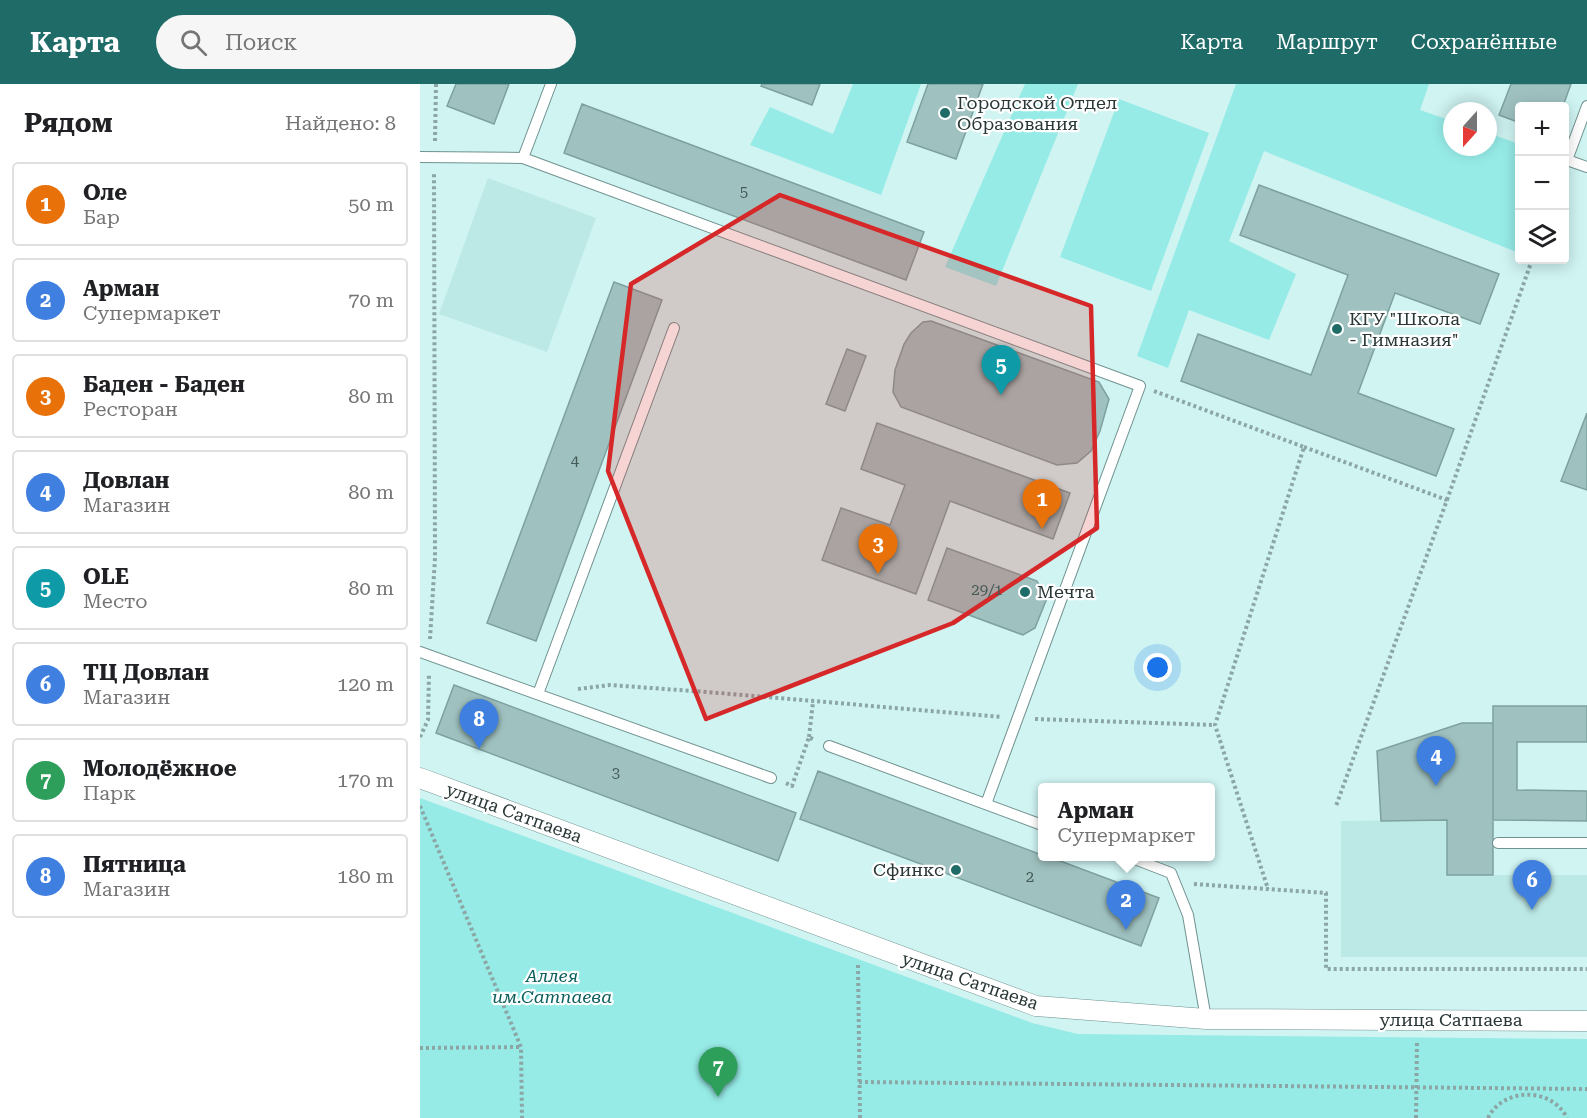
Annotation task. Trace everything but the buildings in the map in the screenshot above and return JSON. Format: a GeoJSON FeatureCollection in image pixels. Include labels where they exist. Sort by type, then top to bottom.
{"type":"FeatureCollection","features":[{"type":"Feature","properties":{"kind":"street","name":"улица Сатпаева"},"geometry":{"type":"LineString","coordinates":[[420,778],[1036,1006],[1206,1019],[1587,1021]]}},
{"type":"Feature","properties":{"kind":"lane"},"geometry":{"type":"LineString","coordinates":[[523,158],[551,84]]}},
{"type":"Feature","properties":{"kind":"lane"},"geometry":{"type":"LineString","coordinates":[[1587,106],[1567,160],[1587,167]]}},
{"type":"Feature","properties":{"kind":"lane"},"geometry":{"type":"LineString","coordinates":[[420,157],[523,158],[1140,386],[986,804]]}},
{"type":"Feature","properties":{"kind":"lane"},"geometry":{"type":"LineString","coordinates":[[538,694],[674,328]]}},
{"type":"Feature","properties":{"kind":"lane"},"geometry":{"type":"LineString","coordinates":[[424,654],[771,778]]}},
{"type":"Feature","properties":{"kind":"lane"},"geometry":{"type":"LineString","coordinates":[[829,746],[1038,824]]}},
{"type":"Feature","properties":{"kind":"lane"},"geometry":{"type":"LineString","coordinates":[[1498,843],[1587,843]]}},
{"type":"Feature","properties":{"kind":"lane"},"geometry":{"type":"LineString","coordinates":[[1140,861],[1172,873],[1188,915],[1206,1019]]}},
{"type":"Feature","properties":{"kind":"path"},"geometry":{"type":"LineString","coordinates":[[420,737],[428,720],[424,654],[435,558],[434,157],[436,84]]}},
{"type":"Feature","properties":{"kind":"path"},"geometry":{"type":"LineString","coordinates":[[1336,806],[1531,264]]}},
{"type":"Feature","properties":{"kind":"path"},"geometry":{"type":"LineString","coordinates":[[1140,386],[1447,500]]}},
{"type":"Feature","properties":{"kind":"path"},"geometry":{"type":"LineString","coordinates":[[1268,889],[1215,725],[1304,447]]}},
{"type":"Feature","properties":{"kind":"path"},"geometry":{"type":"LineString","coordinates":[[538,694],[610,685],[1017,719],[1215,725]]}},
{"type":"Feature","properties":{"kind":"path"},"geometry":{"type":"LineString","coordinates":[[771,778],[792,786],[809,737],[813,702]]}},
{"type":"Feature","properties":{"kind":"path"},"geometry":{"type":"LineString","coordinates":[[809,737],[829,746]]}},
{"type":"Feature","properties":{"kind":"path"},"geometry":{"type":"LineString","coordinates":[[420,806],[521,1047],[522,1118]]}},
{"type":"Feature","properties":{"kind":"path"},"geometry":{"type":"LineString","coordinates":[[1175,883],[1326,893],[1326,969],[1587,969]]}},
{"type":"Feature","properties":{"kind":"path"},"geometry":{"type":"LineString","coordinates":[[858,965],[860,1118]]}},
{"type":"Feature","properties":{"kind":"path"},"geometry":{"type":"LineString","coordinates":[[1416,1118],[1417,1020]]}},
{"type":"Feature","properties":{"kind":"path"},"geometry":{"type":"LineString","coordinates":[[420,1048],[521,1047]]}},
{"type":"Feature","properties":{"kind":"path"},"geometry":{"type":"LineString","coordinates":[[859,1082],[1587,1089]]}},
{"type":"Feature","properties":{"kind":"path"},"geometry":{"type":"LineString","coordinates":[[1488,1118],[1491,1112],[1508,1098],[1527,1094],[1552,1101],[1563,1110],[1567,1118]]}},
{"type":"Feature","properties":{"kind":"highlighted area"},"geometry":{"type":"Polygon","coordinates":[[[780,195],[1091,306],[1097,528],[953,623],[706,719],[608,471],[631,284],[780,195]]]}},
{"type":"Feature","properties":{"kind":"shaded area"},"geometry":{"type":"Polygon","coordinates":[[[488,178],[596,218],[547,352],[439,314],[488,178]]]}},
{"type":"Feature","properties":{"kind":"shaded area"},"geometry":{"type":"Polygon","coordinates":[[[1447,820],[1447,875],[1587,875],[1587,957],[1341,957],[1341,821],[1447,820]]]}},
{"type":"Feature","properties":{"kind":"green space"},"geometry":{"type":"Polygon","coordinates":[[[853,84],[921,84],[881,195],[750,145],[770,107],[833,134],[853,84]]]}},
{"type":"Feature","properties":{"kind":"green space"},"geometry":{"type":"Polygon","coordinates":[[[1025,84],[1078,84],[996,286],[945,267],[1025,84]]]}},
{"type":"Feature","properties":{"kind":"green space"},"geometry":{"type":"Polygon","coordinates":[[[1236,84],[1429,84],[1420,110],[1443,118],[1443,156],[1497,156],[1497,136],[1515,143],[1515,251],[1264,151],[1229,241],[1296,274],[1269,340],[1189,310],[1168,368],[1137,356],[1236,84]]]}},
{"type":"Feature","properties":{"kind":"green space"},"geometry":{"type":"Polygon","coordinates":[[[1119,99],[1209,133],[1151,291],[1060,257],[1119,99]]]}},
{"type":"Feature","properties":{"kind":"green space","name":"Аллея им.Сатпаева"},"geometry":{"type":"Polygon","coordinates":[[[420,798],[1032,1023],[1078,1034],[1587,1039],[1587,1118],[420,1118],[420,798]]]}},
{"type":"Feature","properties":{"kind":"place","name":"Городской Отдел Образования"},"geometry":{"type":"Point","coordinates":[945,113]}},
{"type":"Feature","properties":{"kind":"place","name":"КГУ \"Школа - Гимназия\""},"geometry":{"type":"Point","coordinates":[1337,329]}},
{"type":"Feature","properties":{"kind":"place","name":"OLE"},"geometry":{"type":"Point","coordinates":[1001,395]}},
{"type":"Feature","properties":{"kind":"place","name":"Оле"},"geometry":{"type":"Point","coordinates":[1042,529]}},
{"type":"Feature","properties":{"kind":"place","name":"Баден - Баден"},"geometry":{"type":"Point","coordinates":[878,574]}},
{"type":"Feature","properties":{"kind":"place","name":"Мечта"},"geometry":{"type":"Point","coordinates":[1025,592]}},
{"type":"Feature","properties":{"kind":"place","name":"Пятница"},"geometry":{"type":"Point","coordinates":[479,749]}},
{"type":"Feature","properties":{"kind":"place","name":"Довлан"},"geometry":{"type":"Point","coordinates":[1436,786]}},
{"type":"Feature","properties":{"kind":"place","name":"Сфинкс"},"geometry":{"type":"Point","coordinates":[956,870]}},
{"type":"Feature","properties":{"kind":"place","name":"ТЦ Довлан"},"geometry":{"type":"Point","coordinates":[1532,910]}},
{"type":"Feature","properties":{"kind":"place","name":"Арман"},"geometry":{"type":"Point","coordinates":[1126,930]}},
{"type":"Feature","properties":{"kind":"place","name":"Молодёжное"},"geometry":{"type":"Point","coordinates":[718,1097]}}]}
